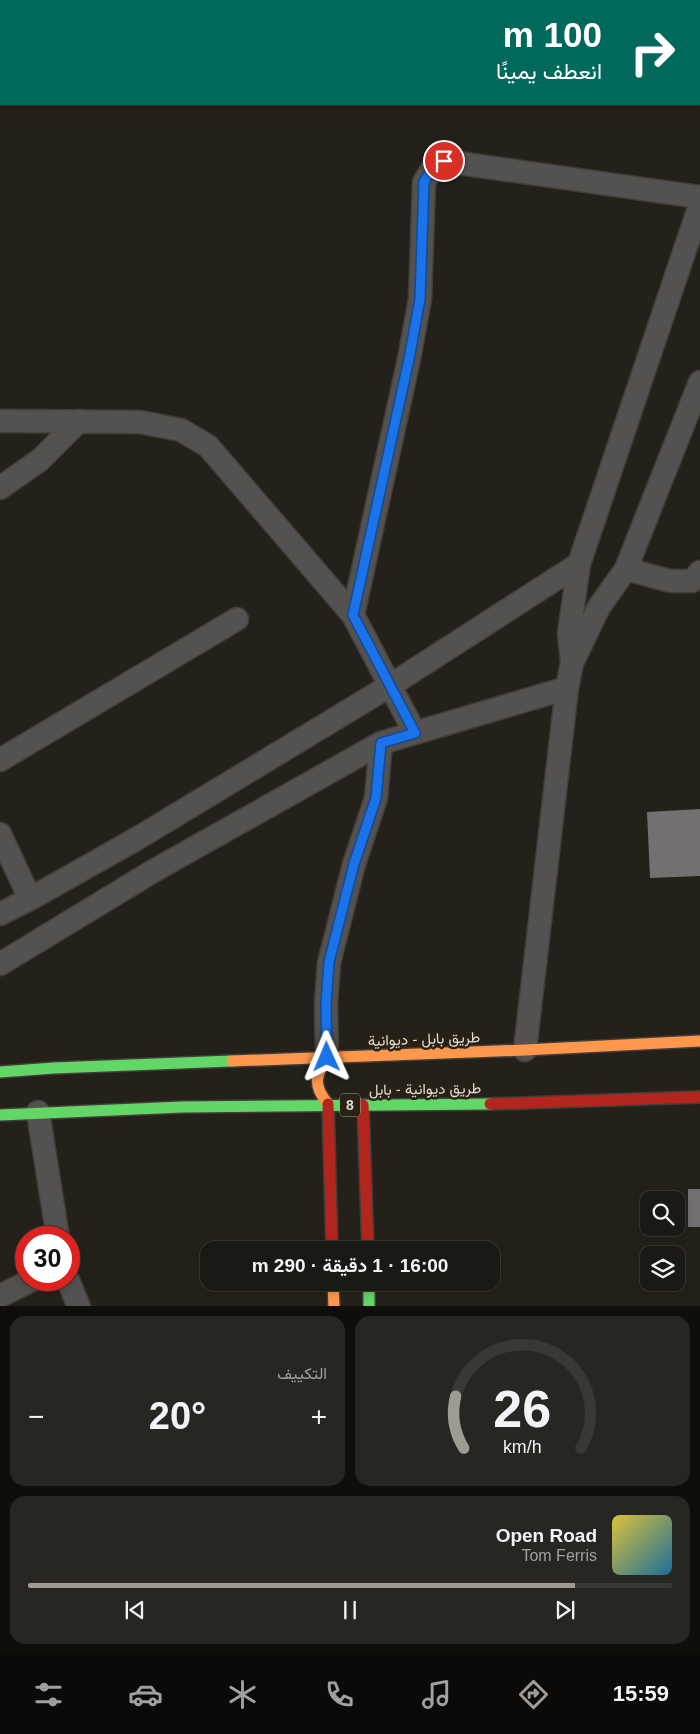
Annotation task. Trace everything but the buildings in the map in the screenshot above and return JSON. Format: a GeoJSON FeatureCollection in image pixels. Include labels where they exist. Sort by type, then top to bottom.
{"type":"FeatureCollection","features":[{"type":"Feature","properties":{"kind":"main road","name":"طريق بابل - ديوانية"},"geometry":{"type":"LineString","coordinates":[[0,1072],[54,1068],[525,1050],[700,1041]]}},
{"type":"Feature","properties":{"kind":"main road"},"geometry":{"type":"LineString","coordinates":[[329,1057],[318,1071],[316,1080],[322,1098],[328,1104],[332,1241]]}},
{"type":"Feature","properties":{"kind":"main road"},"geometry":{"type":"LineString","coordinates":[[287,1059],[294,1064],[299,1072]]}},
{"type":"Feature","properties":{"kind":"main road","name":"طريق ديوانية - بابل"},"geometry":{"type":"LineString","coordinates":[[0,1115],[295,1100],[328,1104],[364,1105],[700,1097]]}},
{"type":"Feature","properties":{"kind":"main road"},"geometry":{"type":"LineString","coordinates":[[364,1105],[368,1241]]}},
{"type":"Feature","properties":{"kind":"main road"},"geometry":{"type":"LineString","coordinates":[[333,1291],[334,1306]]}},
{"type":"Feature","properties":{"kind":"main road"},"geometry":{"type":"LineString","coordinates":[[369,1291],[369,1306]]}},
{"type":"Feature","properties":{"kind":"street"},"geometry":{"type":"LineString","coordinates":[[353,615],[409,359],[420,299],[424,182],[432,169],[444,161],[700,197]]}},
{"type":"Feature","properties":{"kind":"street"},"geometry":{"type":"LineString","coordinates":[[572,663],[569,633],[579,564],[700,205]]}},
{"type":"Feature","properties":{"kind":"street"},"geometry":{"type":"LineString","coordinates":[[525,1050],[567,688],[572,663],[599,607],[626,569],[700,382]]}},
{"type":"Feature","properties":{"kind":"street"},"geometry":{"type":"LineString","coordinates":[[0,420],[140,422],[181,430],[208,446],[353,615],[415,733]]}},
{"type":"Feature","properties":{"kind":"street"},"geometry":{"type":"LineString","coordinates":[[0,488],[40,460],[79,421]]}},
{"type":"Feature","properties":{"kind":"street"},"geometry":{"type":"LineString","coordinates":[[0,914],[146,833],[391,685],[579,564]]}},
{"type":"Feature","properties":{"kind":"street"},"geometry":{"type":"LineString","coordinates":[[626,569],[670,581],[697,581]]}},
{"type":"Feature","properties":{"kind":"street"},"geometry":{"type":"LineString","coordinates":[[0,760],[237,619]]}},
{"type":"Feature","properties":{"kind":"street"},"geometry":{"type":"LineString","coordinates":[[0,964],[155,870],[381,743],[567,688]]}},
{"type":"Feature","properties":{"kind":"street"},"geometry":{"type":"LineString","coordinates":[[329,1057],[326,1004],[329,962],[354,864],[376,798],[381,743]]}},
{"type":"Feature","properties":{"kind":"street"},"geometry":{"type":"LineString","coordinates":[[0,834],[30,899]]}},
{"type":"Feature","properties":{"kind":"street"},"geometry":{"type":"LineString","coordinates":[[38,1112],[56,1226]]}},
{"type":"Feature","properties":{"kind":"street"},"geometry":{"type":"LineString","coordinates":[[0,1296],[15,1288]]}},
{"type":"Feature","properties":{"kind":"street"},"geometry":{"type":"LineString","coordinates":[[72,1291],[78,1306]]}},
{"type":"Feature","properties":{"kind":"traffic: fast"},"geometry":{"type":"LineString","coordinates":[[0,1072],[232,1061]]}},
{"type":"Feature","properties":{"kind":"traffic: fast"},"geometry":{"type":"LineString","coordinates":[[0,1115],[182,1107],[490,1104]]}},
{"type":"Feature","properties":{"kind":"traffic: fast"},"geometry":{"type":"LineString","coordinates":[[369,1291],[369,1306]]}},
{"type":"Feature","properties":{"kind":"traffic: slow"},"geometry":{"type":"LineString","coordinates":[[232,1061],[525,1050],[700,1041]]}},
{"type":"Feature","properties":{"kind":"traffic: slow"},"geometry":{"type":"LineString","coordinates":[[328,1104],[323,1098],[317,1080],[321,1069],[330,1057]]}},
{"type":"Feature","properties":{"kind":"traffic: slow"},"geometry":{"type":"LineString","coordinates":[[333,1291],[334,1306]]}},
{"type":"Feature","properties":{"kind":"traffic: jam"},"geometry":{"type":"LineString","coordinates":[[490,1104],[700,1097]]}},
{"type":"Feature","properties":{"kind":"traffic: jam"},"geometry":{"type":"LineString","coordinates":[[328,1104],[332,1241]]}},
{"type":"Feature","properties":{"kind":"traffic: jam"},"geometry":{"type":"LineString","coordinates":[[363,1105],[368,1241]]}},
{"type":"Feature","properties":{"kind":"route"},"geometry":{"type":"LineString","coordinates":[[327,1057],[326,1004],[329,962],[354,864],[376,798],[381,743],[415,733],[353,615],[409,359],[420,299],[424,182],[432,169],[444,161]]}}]}
